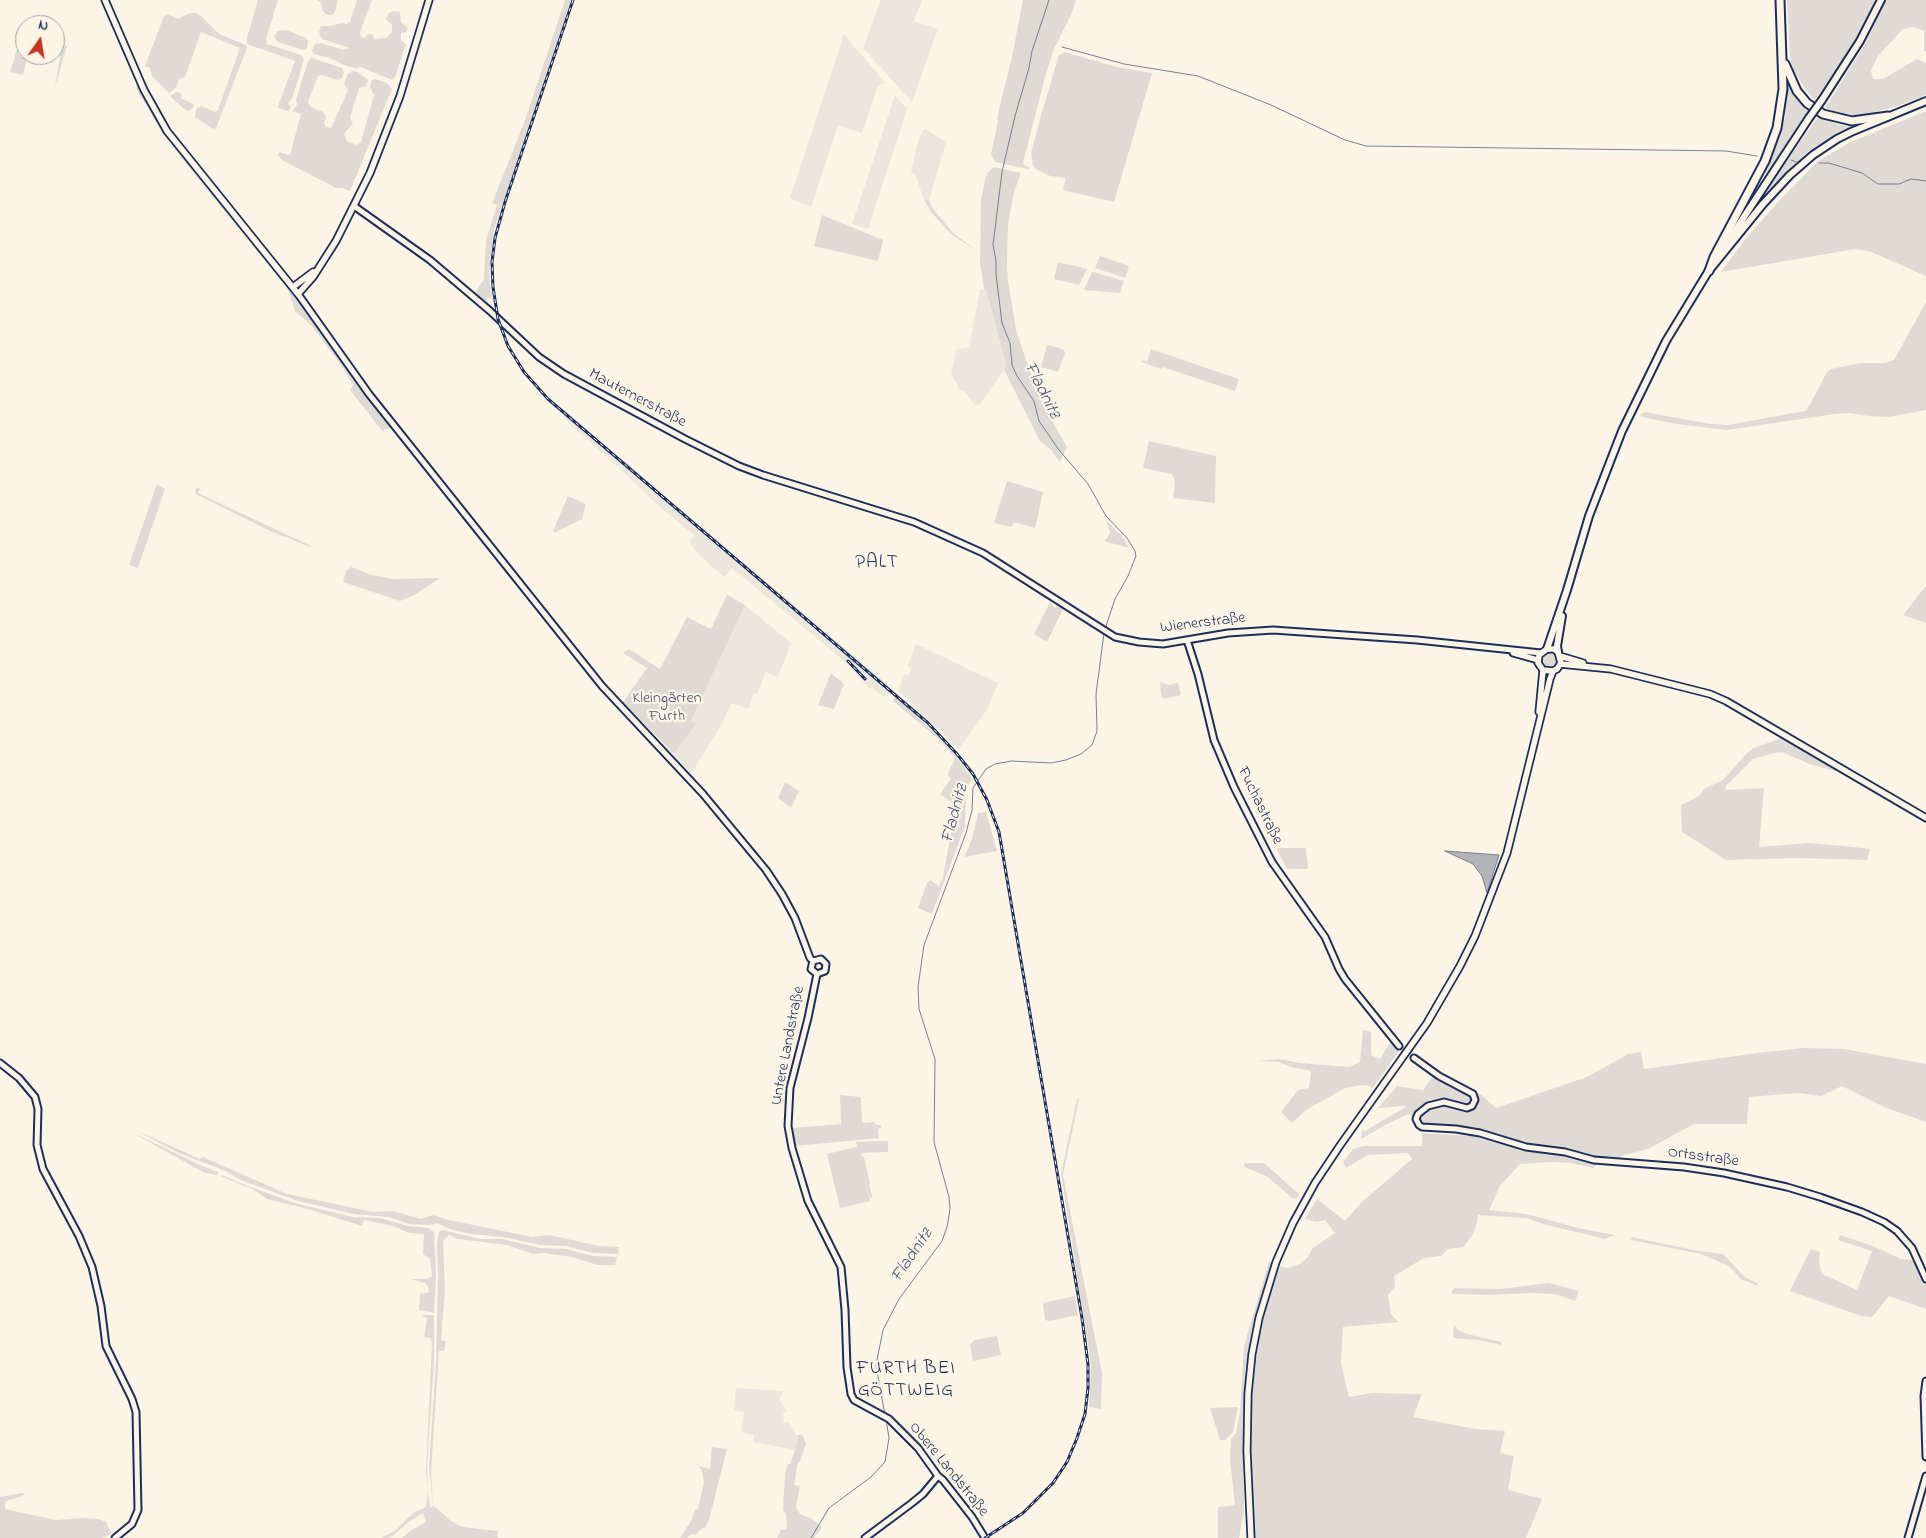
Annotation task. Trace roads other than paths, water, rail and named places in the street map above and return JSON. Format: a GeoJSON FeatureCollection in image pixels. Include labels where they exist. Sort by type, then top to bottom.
{"type":"FeatureCollection","features":[{"type":"Feature","properties":{"kind":"highway"},"geometry":{"type":"LineString","coordinates":[[1708,271],[1774,140],[1782,102],[1783,57],[1780,0]]}},
{"type":"Feature","properties":{"kind":"highway"},"geometry":{"type":"LineString","coordinates":[[1783,57],[1797,91],[1808,103],[1823,114],[1852,121],[1888,116]]}},
{"type":"Feature","properties":{"kind":"main road"},"geometry":{"type":"LineString","coordinates":[[106,0],[144,90],[167,131],[298,294],[313,277],[354,206],[386,135],[400,96],[428,0]]}},
{"type":"Feature","properties":{"kind":"main road"},"geometry":{"type":"LineString","coordinates":[[1547,649],[1589,516],[1622,431],[1666,341],[1708,271],[1860,41],[1880,0]]}},
{"type":"Feature","properties":{"kind":"main road"},"geometry":{"type":"LineString","coordinates":[[1708,271],[1763,204],[1801,165],[1837,139],[1926,101]]}},
{"type":"Feature","properties":{"kind":"main road"},"geometry":{"type":"LineString","coordinates":[[293,287],[311,275],[321,264]]}},
{"type":"Feature","properties":{"kind":"main road"},"geometry":{"type":"LineString","coordinates":[[1543,670],[1552,671],[1557,669],[1560,664],[1559,634],[1567,590]]}},
{"type":"Feature","properties":{"kind":"main road"},"geometry":{"type":"LineString","coordinates":[[1538,722],[1543,670],[1538,660],[1541,652],[1552,649],[1559,654],[1595,666],[1689,687],[1726,701],[1926,818]]}},
{"type":"Feature","properties":{"kind":"main road"},"geometry":{"type":"LineString","coordinates":[[1560,664],[1595,666]]}},
{"type":"Feature","properties":{"kind":"main road"},"geometry":{"type":"LineString","coordinates":[[1250,1538],[1247,1451],[1248,1387],[1259,1318],[1276,1262],[1293,1223],[1315,1183],[1427,1023],[1471,944],[1507,853],[1552,671]]}},
{"type":"Feature","properties":{"kind":"street","name":"Mauternerstraße"},"geometry":{"type":"LineString","coordinates":[[354,206],[430,260],[490,311],[539,357],[564,374],[706,450],[745,468],[926,527],[950,539]]}},
{"type":"Feature","properties":{"kind":"street"},"geometry":{"type":"LineString","coordinates":[[298,294],[369,394],[602,686],[664,750],[703,794],[774,881],[795,918],[810,958],[813,961]]}},
{"type":"Feature","properties":{"kind":"street","name":"Wienerstraße"},"geometry":{"type":"LineString","coordinates":[[950,539],[994,560],[1109,634],[1125,640],[1170,643],[1244,632],[1273,630],[1417,640],[1541,652]]}},
{"type":"Feature","properties":{"kind":"street","name":"Fuchastraße"},"geometry":{"type":"LineString","coordinates":[[1187,640],[1198,674],[1214,740],[1234,787],[1272,862],[1325,937],[1339,969],[1382,1026],[1400,1046]]}},
{"type":"Feature","properties":{"kind":"street","name":"Wienerstraße"},"geometry":{"type":"LineString","coordinates":[[1486,648],[1538,660]]}},
{"type":"Feature","properties":{"kind":"street"},"geometry":{"type":"LineString","coordinates":[[820,959],[826,964],[825,971],[817,974],[811,969],[813,961],[820,959]]}},
{"type":"Feature","properties":{"kind":"street","name":"Untere Landstraße"},"geometry":{"type":"LineString","coordinates":[[817,974],[790,1088],[788,1126],[792,1148],[808,1201],[841,1267],[847,1366],[851,1394],[854,1400],[889,1420]]}},
{"type":"Feature","properties":{"kind":"street","name":"Ortsstraße"},"geometry":{"type":"LineString","coordinates":[[1414,1058],[1439,1076],[1473,1094],[1475,1100],[1472,1106],[1467,1108],[1444,1102],[1436,1103],[1418,1114],[1416,1119],[1418,1126],[1480,1133],[1526,1147],[1565,1152],[1594,1160],[1684,1167],[1724,1173],[1820,1197],[1862,1212],[1884,1222],[1897,1231],[1912,1248],[1926,1279]]}},
{"type":"Feature","properties":{"kind":"street"},"geometry":{"type":"LineString","coordinates":[[0,1062],[19,1078],[35,1097],[38,1109],[37,1145],[42,1169],[80,1236],[92,1268],[102,1306],[106,1346],[132,1399],[136,1412],[138,1434],[136,1463],[137,1515],[126,1530],[115,1538]]}},
{"type":"Feature","properties":{"kind":"street"},"geometry":{"type":"LineString","coordinates":[[1926,1381],[1924,1396],[1926,1457]]}},
{"type":"Feature","properties":{"kind":"street","name":"Obere Landstraße"},"geometry":{"type":"LineString","coordinates":[[889,1420],[918,1448],[938,1476],[972,1517],[985,1538]]}},
{"type":"Feature","properties":{"kind":"street"},"geometry":{"type":"LineString","coordinates":[[865,1538],[923,1494],[938,1476]]}},
{"type":"Feature","properties":{"kind":"street"},"geometry":{"type":"LineString","coordinates":[[1908,1537],[1926,1476]]}},
{"type":"Feature","properties":{"kind":"waterway","name":"Fladnitz"},"geometry":{"type":"LineString","coordinates":[[1049,0],[1032,51],[1002,172],[993,245],[1002,323],[1010,343],[1012,365],[1017,376],[1034,401],[1039,421],[1059,450],[1088,484],[1106,516],[1127,538],[1135,551],[1136,556],[1128,576],[1115,599],[1105,629]]}},
{"type":"Feature","properties":{"kind":"waterway"},"geometry":{"type":"LineString","coordinates":[[1062,47],[1124,64],[1198,76],[1271,105],[1345,140],[1366,146],[1726,151],[1757,156]]}},
{"type":"Feature","properties":{"kind":"waterway"},"geometry":{"type":"LineString","coordinates":[[1791,160],[1796,162]]}},
{"type":"Feature","properties":{"kind":"waterway"},"geometry":{"type":"LineString","coordinates":[[1819,163],[1829,163],[1862,173],[1878,184],[1899,184],[1911,179],[1926,181]]}},
{"type":"Feature","properties":{"kind":"waterway","name":"Fladnitz"},"geometry":{"type":"LineString","coordinates":[[885,1415],[876,1365],[883,1330],[899,1299],[942,1241],[950,1209],[949,1197],[934,1142],[935,1059],[919,1009],[918,987],[924,945],[966,833],[972,810],[973,788],[986,769],[995,764],[1011,761],[1051,763],[1066,760],[1081,754],[1092,745],[1097,731],[1096,694],[1104,633]]}},
{"type":"Feature","properties":{"kind":"waterway","name":"Fladnitz"},"geometry":{"type":"LineString","coordinates":[[811,1538],[829,1508],[871,1477],[885,1462],[889,1438],[886,1419]]}},
{"type":"Feature","properties":{"kind":"tunnel"},"geometry":{"type":"LineString","coordinates":[[1399,1046],[1414,1058]]}},
{"type":"Feature","properties":{"kind":"railway"},"geometry":{"type":"LineString","coordinates":[[573,0],[505,202],[495,238],[492,262],[493,287],[498,319],[508,346],[524,372],[548,399],[928,723],[973,774],[987,800],[999,832],[1082,1318],[1088,1364],[1088,1388],[1085,1414],[1077,1438],[1067,1462],[1053,1483],[1023,1513],[985,1538]]}},
{"type":"Feature","properties":{"kind":"railway"},"geometry":{"type":"LineString","coordinates":[[848,661],[865,679]]}},
{"type":"Feature","properties":{"kind":"district","name":"PALT"},"geometry":{"type":"Point","coordinates":[877,564]}},
{"type":"Feature","properties":{"kind":"district","name":"FURTH BEI GÖTTWEIG"},"geometry":{"type":"Point","coordinates":[906,1381]}},
{"type":"Feature","properties":{"kind":"park label","name":"Kleingärten Furth"},"geometry":{"type":"Point","coordinates":[667,708]}}]}
